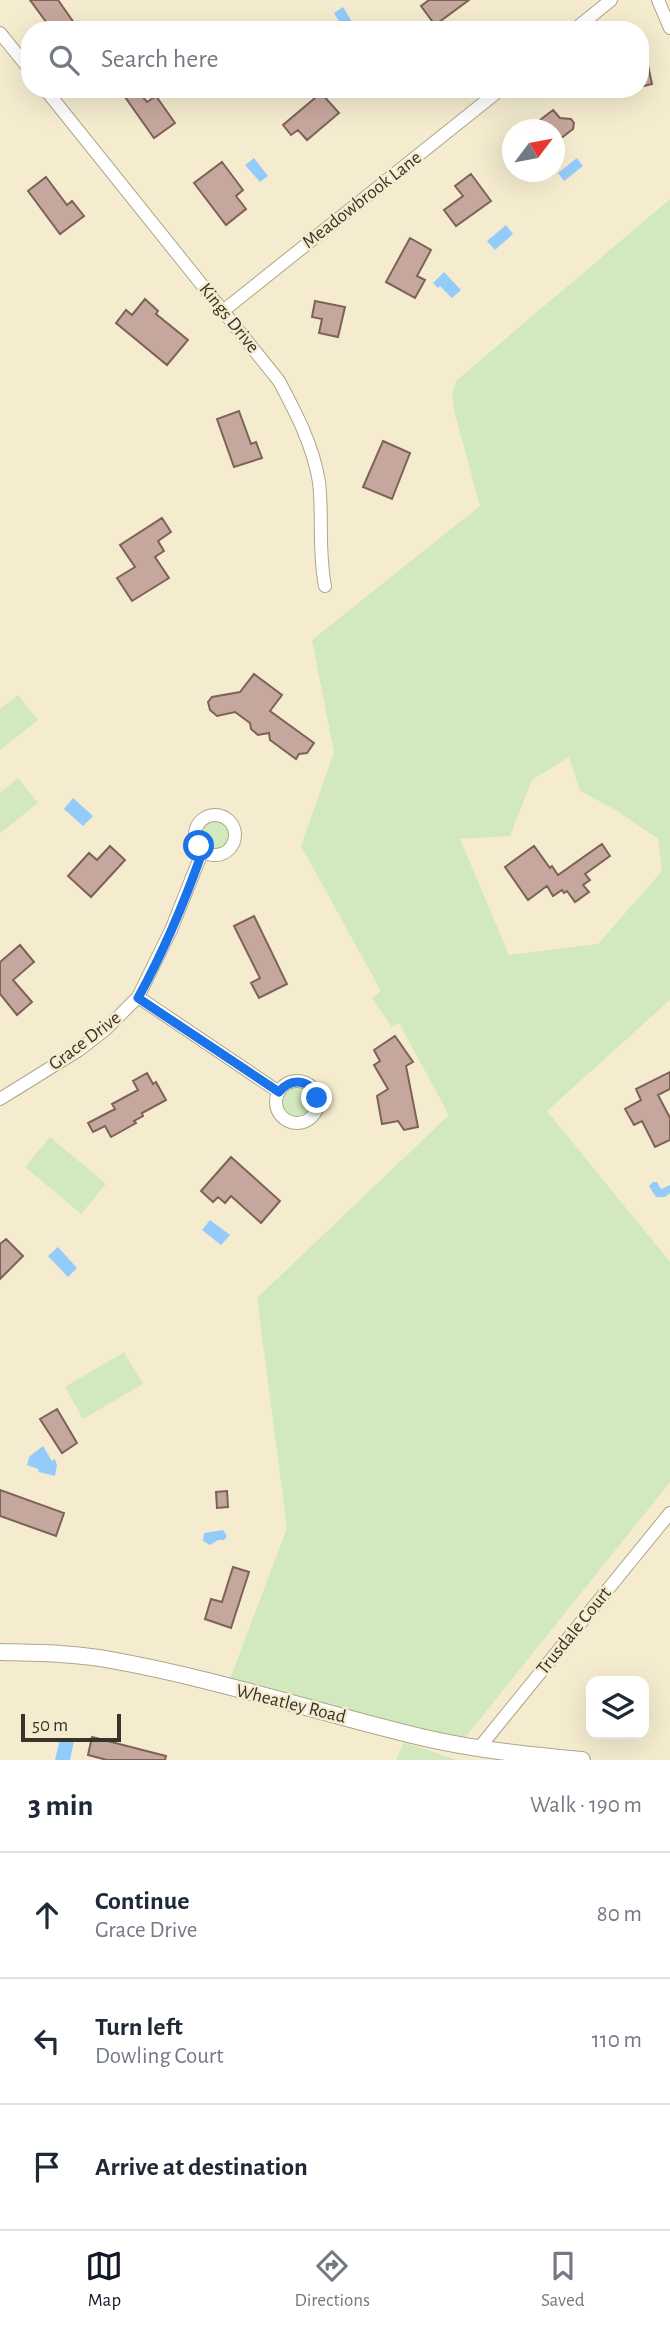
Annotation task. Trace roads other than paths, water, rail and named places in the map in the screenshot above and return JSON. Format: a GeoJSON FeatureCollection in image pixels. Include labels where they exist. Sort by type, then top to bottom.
{"type":"FeatureCollection","features":[{"type":"Feature","properties":{"kind":"street"},"geometry":{"type":"LineString","coordinates":[[586,21],[611,0]]}},
{"type":"Feature","properties":{"kind":"street"},"geometry":{"type":"LineString","coordinates":[[658,0],[670,27]]}},
{"type":"Feature","properties":{"kind":"street"},"geometry":{"type":"LineString","coordinates":[[0,33],[21,60]]}},
{"type":"Feature","properties":{"kind":"street","name":"Kings Drive"},"geometry":{"type":"LineString","coordinates":[[52,98],[279,381],[301,422],[318,482],[321,565],[325,586]]}},
{"type":"Feature","properties":{"kind":"street","name":"Meadowbrook Lane"},"geometry":{"type":"LineString","coordinates":[[223,311],[490,98]]}},
{"type":"Feature","properties":{"kind":"street","name":"Grace Drive"},"geometry":{"type":"LineString","coordinates":[[0,1099],[79,1049],[106,1029],[138,998],[171,930],[203,850]]}},
{"type":"Feature","properties":{"kind":"street"},"geometry":{"type":"LineString","coordinates":[[138,998],[279,1092]]}},
{"type":"Feature","properties":{"kind":"street","name":"Trusdale Court"},"geometry":{"type":"LineString","coordinates":[[479,1748],[670,1513]]}},
{"type":"Feature","properties":{"kind":"street","name":"Wheatley Road"},"geometry":{"type":"LineString","coordinates":[[0,1652],[50,1653],[109,1660],[160,1670],[426,1738],[515,1755],[582,1760]]}},
{"type":"Feature","properties":{"kind":"water"},"geometry":{"type":"Polygon","coordinates":[[[343,7],[351,21],[339,21],[334,13],[343,7]]]}},
{"type":"Feature","properties":{"kind":"water"},"geometry":{"type":"Polygon","coordinates":[[[254,158],[268,176],[260,182],[245,165],[254,158]]]}},
{"type":"Feature","properties":{"kind":"water"},"geometry":{"type":"Polygon","coordinates":[[[577,158],[583,166],[565,180],[565,167],[577,158]]]}},
{"type":"Feature","properties":{"kind":"water"},"geometry":{"type":"Polygon","coordinates":[[[506,225],[513,234],[495,250],[487,241],[506,225]]]}},
{"type":"Feature","properties":{"kind":"water"},"geometry":{"type":"Polygon","coordinates":[[[444,272],[461,290],[452,298],[433,283],[444,272]]]}},
{"type":"Feature","properties":{"kind":"water"},"geometry":{"type":"Polygon","coordinates":[[[73,798],[93,816],[83,826],[64,809],[73,798]]]}},
{"type":"Feature","properties":{"kind":"water"},"geometry":{"type":"Polygon","coordinates":[[[657,1182],[661,1189],[670,1185],[670,1193],[665,1197],[656,1197],[649,1186],[657,1182]]]}},
{"type":"Feature","properties":{"kind":"water"},"geometry":{"type":"Polygon","coordinates":[[[210,1220],[230,1235],[221,1245],[202,1230],[210,1220]]]}},
{"type":"Feature","properties":{"kind":"water"},"geometry":{"type":"Polygon","coordinates":[[[58,1247],[77,1268],[68,1277],[48,1256],[58,1247]]]}},
{"type":"Feature","properties":{"kind":"water"},"geometry":{"type":"Polygon","coordinates":[[[43,1446],[52,1461],[55,1459],[55,1476],[39,1472],[27,1465],[29,1457],[43,1446]]]}},
{"type":"Feature","properties":{"kind":"water"},"geometry":{"type":"Polygon","coordinates":[[[223,1530],[227,1536],[224,1540],[210,1545],[203,1541],[204,1533],[223,1530]]]}},
{"type":"Feature","properties":{"kind":"water"},"geometry":{"type":"Polygon","coordinates":[[[60,1738],[74,1741],[70,1760],[55,1760],[60,1738]]]}}]}
